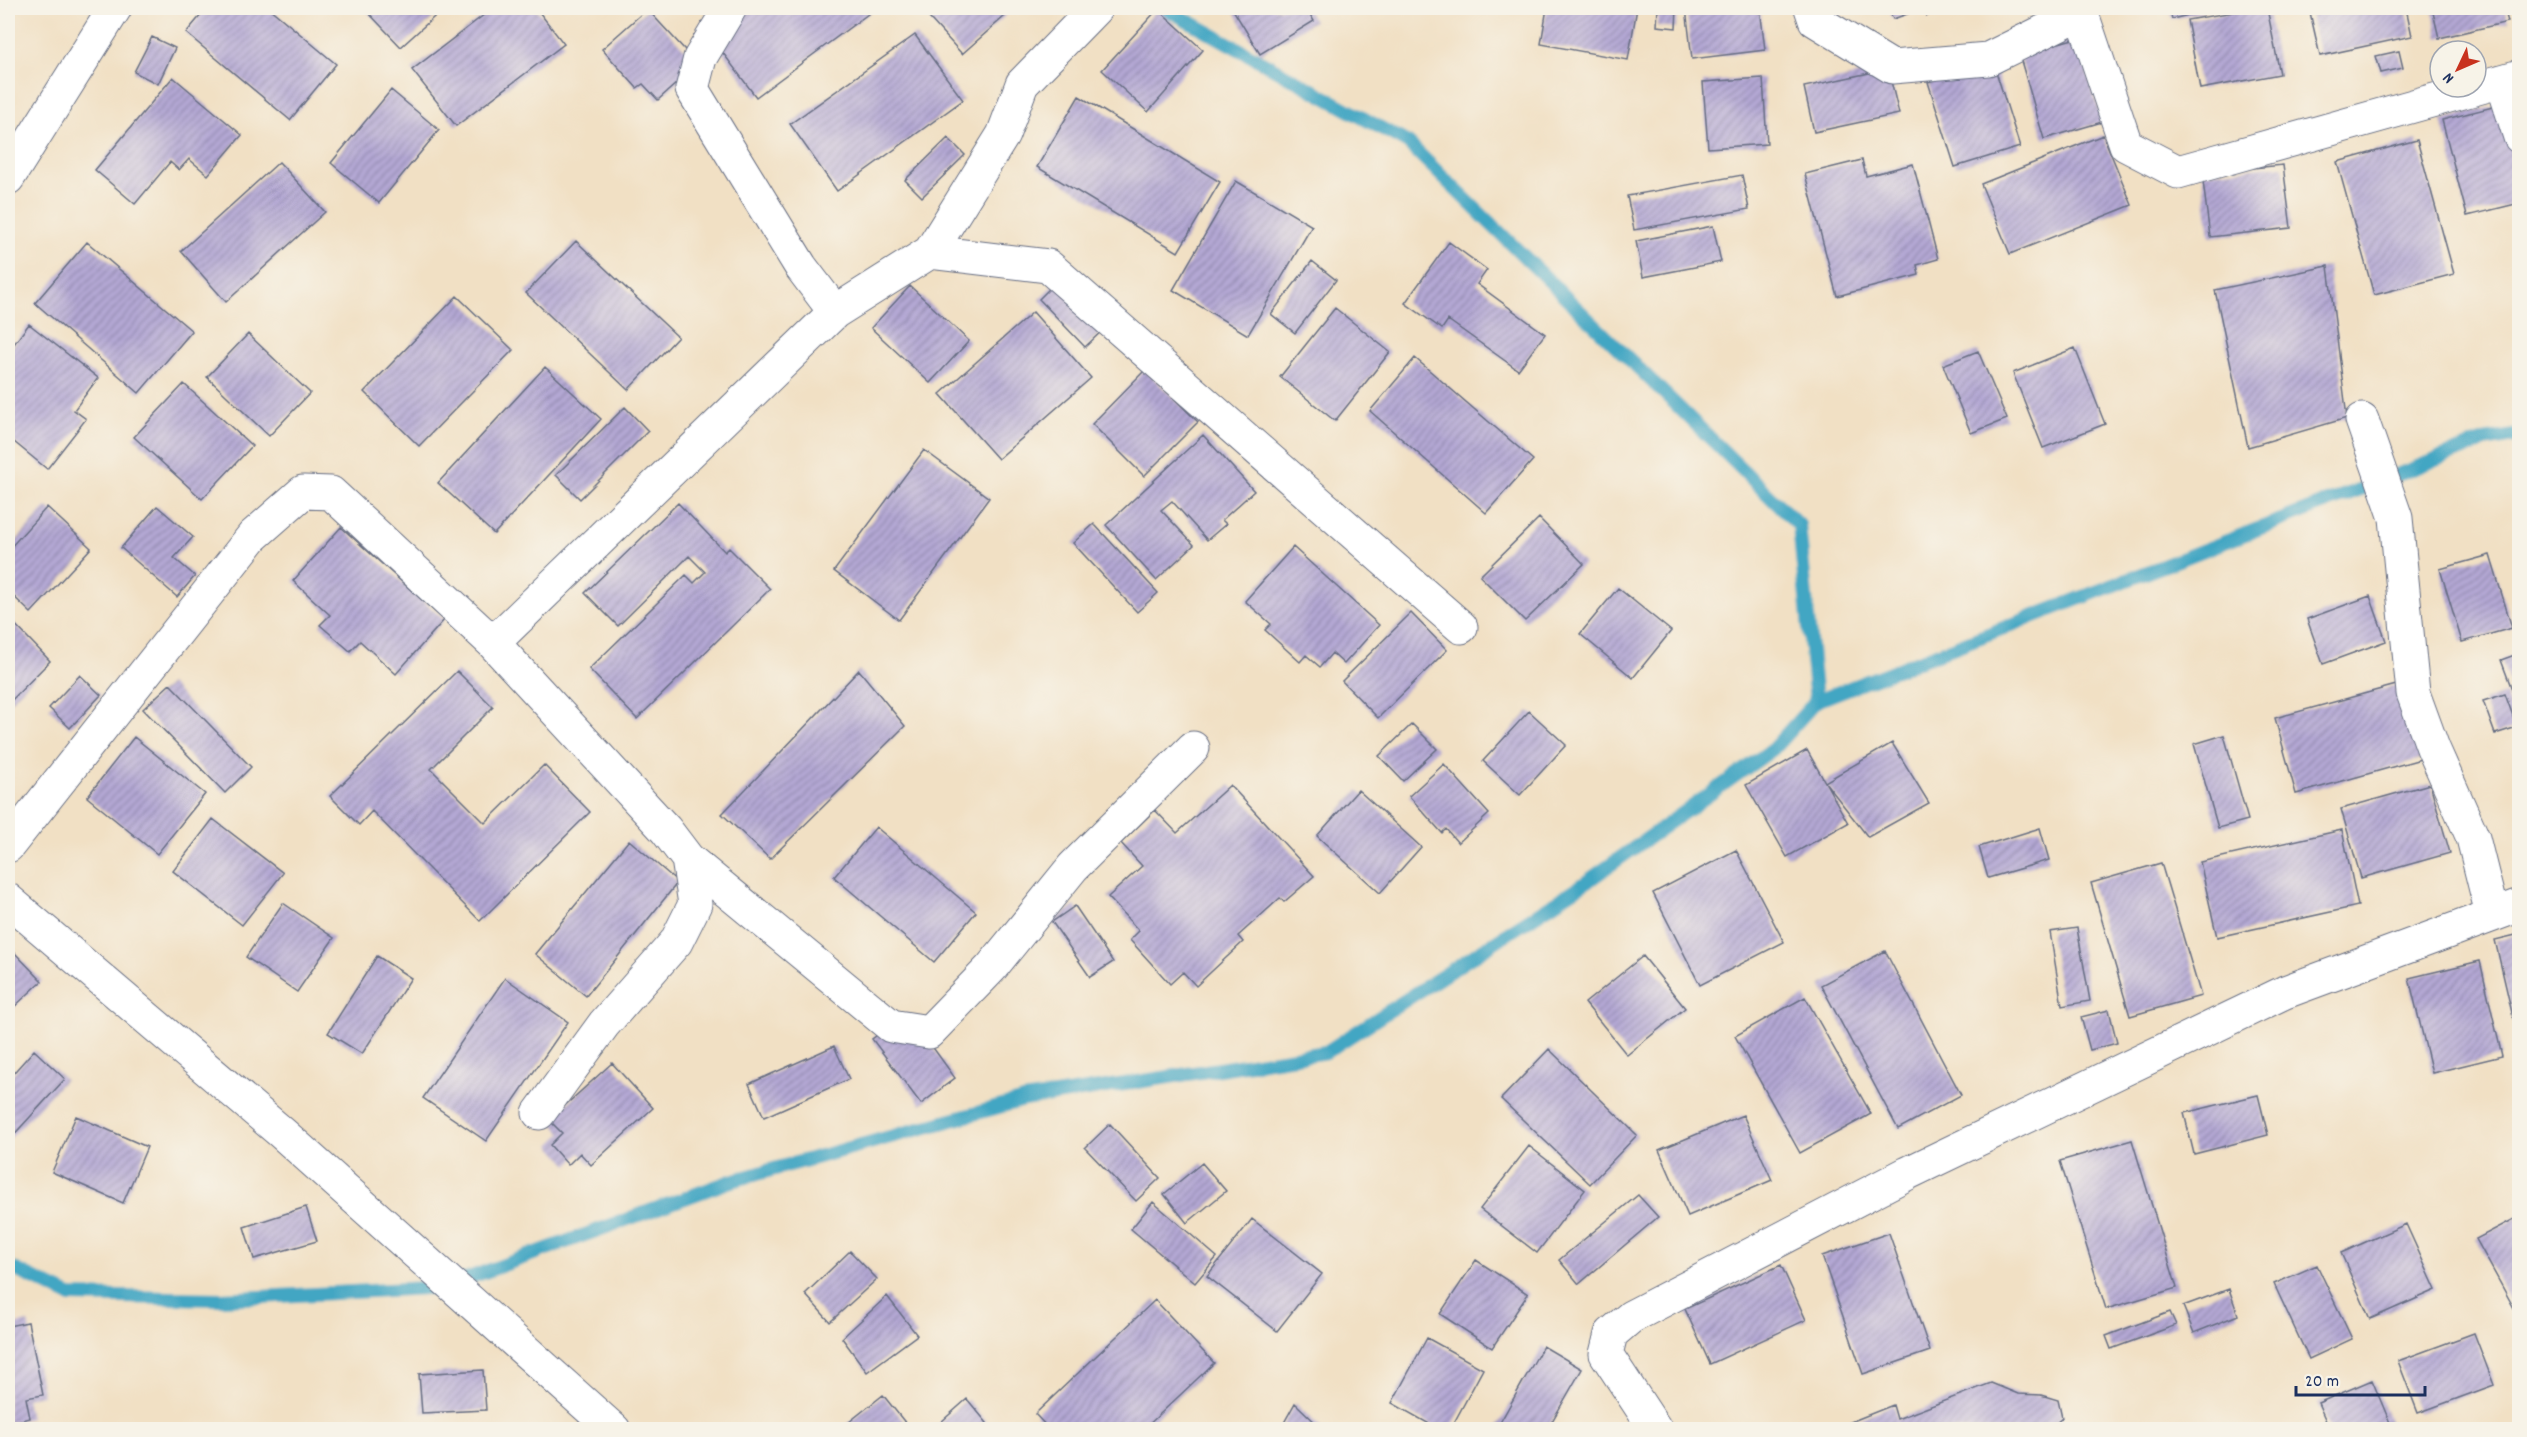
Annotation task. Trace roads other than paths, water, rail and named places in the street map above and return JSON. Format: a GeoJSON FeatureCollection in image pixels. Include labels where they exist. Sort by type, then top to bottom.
{"type":"FeatureCollection","features":[{"type":"Feature","properties":{"kind":"street"},"geometry":{"type":"LineString","coordinates":[[8,178],[115,8]]}},
{"type":"Feature","properties":{"kind":"street"},"geometry":{"type":"LineString","coordinates":[[730,8],[700,58],[692,89],[801,267],[835,312]]}},
{"type":"Feature","properties":{"kind":"street"},"geometry":{"type":"LineString","coordinates":[[493,643],[835,312],[930,252],[1003,135],[1022,84],[1096,8]]}},
{"type":"Feature","properties":{"kind":"street"},"geometry":{"type":"LineString","coordinates":[[1811,8],[1815,20],[1892,67],[1988,60],[2080,10],[2126,144],[2178,172],[2511,79],[2520,137]]}},
{"type":"Feature","properties":{"kind":"street"},"geometry":{"type":"LineString","coordinates":[[930,252],[1048,266],[1461,627]]}},
{"type":"Feature","properties":{"kind":"street"},"geometry":{"type":"LineString","coordinates":[[1656,1430],[1606,1354],[1611,1335],[1631,1317],[1908,1173],[2285,992],[2506,910],[2433,748],[2413,693],[2396,518],[2362,420]]}},
{"type":"Feature","properties":{"kind":"street"},"geometry":{"type":"LineString","coordinates":[[8,846],[253,536],[303,492],[331,493],[493,643],[658,822],[688,859],[891,1026],[929,1032],[991,968],[1073,867],[1193,748]]}},
{"type":"Feature","properties":{"kind":"street"},"geometry":{"type":"LineString","coordinates":[[539,1113],[604,1024],[676,942],[695,904],[688,859]]}},
{"type":"Feature","properties":{"kind":"street"},"geometry":{"type":"LineString","coordinates":[[8,900],[282,1133],[614,1430]]}},
{"type":"Feature","properties":{"kind":"waterway"},"geometry":{"type":"LineString","coordinates":[[1165,8],[1408,143],[1799,525],[1816,701],[2484,441],[2520,435]]}},
{"type":"Feature","properties":{"kind":"waterway"},"geometry":{"type":"LineString","coordinates":[[8,1266],[70,1296],[222,1299],[444,1287],[731,1181],[1024,1100],[1326,1052],[1585,883],[1773,749],[1816,701]]}}]}
